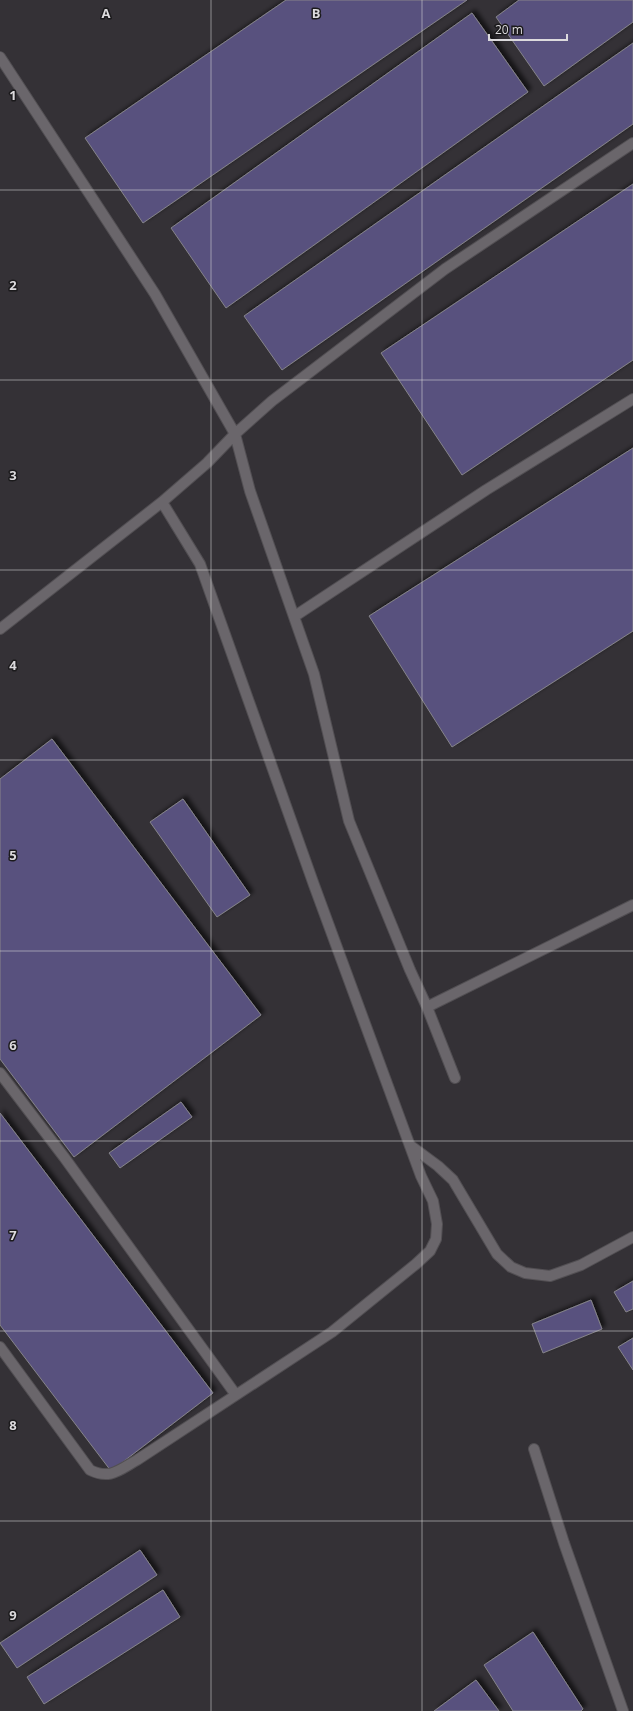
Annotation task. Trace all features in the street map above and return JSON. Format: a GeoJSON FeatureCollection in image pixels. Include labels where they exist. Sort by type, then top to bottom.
{"type":"FeatureCollection","features":[{"type":"Feature","properties":{"kind":"lane"},"geometry":{"type":"LineString","coordinates":[[0,57],[155,294],[235,434],[250,491],[295,616],[314,674],[349,821],[455,1078]]}},
{"type":"Feature","properties":{"kind":"lane"},"geometry":{"type":"LineString","coordinates":[[0,629],[162,502],[207,463],[235,434],[272,401],[446,269],[633,143]]}},
{"type":"Feature","properties":{"kind":"lane"},"geometry":{"type":"LineString","coordinates":[[295,616],[486,490],[633,399]]}},
{"type":"Feature","properties":{"kind":"lane"},"geometry":{"type":"LineString","coordinates":[[0,1347],[90,1470],[99,1475],[110,1474],[137,1460],[332,1332],[416,1264],[430,1251],[436,1239],[437,1224],[433,1202],[421,1176],[314,885],[200,564],[162,502]]}},
{"type":"Feature","properties":{"kind":"lane"},"geometry":{"type":"LineString","coordinates":[[427,1007],[633,905]]}},
{"type":"Feature","properties":{"kind":"lane"},"geometry":{"type":"LineString","coordinates":[[0,1073],[64,1157],[236,1395]]}},
{"type":"Feature","properties":{"kind":"lane"},"geometry":{"type":"LineString","coordinates":[[411,1146],[438,1166],[453,1180],[497,1254],[511,1267],[524,1273],[550,1276],[581,1265],[633,1237]]}},
{"type":"Feature","properties":{"kind":"lane"},"geometry":{"type":"LineString","coordinates":[[534,1449],[564,1543],[623,1711]]}},
{"type":"Feature","properties":{"kind":"building"},"geometry":{"type":"Polygon","coordinates":[[[286,0],[467,0],[143,223],[85,138],[286,0]]]}},
{"type":"Feature","properties":{"kind":"building"},"geometry":{"type":"Polygon","coordinates":[[[519,0],[633,0],[633,22],[544,86],[496,17],[519,0]]]}},
{"type":"Feature","properties":{"kind":"building"},"geometry":{"type":"Polygon","coordinates":[[[472,13],[528,92],[226,308],[171,228],[472,13]]]}},
{"type":"Feature","properties":{"kind":"building"},"geometry":{"type":"Polygon","coordinates":[[[633,43],[633,124],[282,370],[244,316],[633,43]]]}},
{"type":"Feature","properties":{"kind":"building"},"geometry":{"type":"Polygon","coordinates":[[[633,184],[633,360],[462,475],[381,353],[633,184]]]}},
{"type":"Feature","properties":{"kind":"building"},"geometry":{"type":"Polygon","coordinates":[[[633,448],[633,631],[452,747],[369,616],[633,448]]]}},
{"type":"Feature","properties":{"kind":"building"},"geometry":{"type":"Polygon","coordinates":[[[52,739],[261,1015],[74,1157],[0,1059],[0,779],[52,739]]]}},
{"type":"Feature","properties":{"kind":"building"},"geometry":{"type":"Polygon","coordinates":[[[183,799],[250,895],[217,917],[150,822],[183,799]]]}},
{"type":"Feature","properties":{"kind":"building"},"geometry":{"type":"Polygon","coordinates":[[[181,1102],[192,1117],[120,1168],[109,1153],[181,1102]]]}},
{"type":"Feature","properties":{"kind":"building"},"geometry":{"type":"Polygon","coordinates":[[[0,1113],[213,1393],[111,1471],[0,1325],[0,1113]]]}},
{"type":"Feature","properties":{"kind":"building"},"geometry":{"type":"Polygon","coordinates":[[[633,1281],[633,1309],[626,1312],[614,1292],[633,1281]]]}},
{"type":"Feature","properties":{"kind":"building"},"geometry":{"type":"Polygon","coordinates":[[[591,1300],[602,1329],[543,1353],[532,1324],[591,1300]]]}},
{"type":"Feature","properties":{"kind":"building"},"geometry":{"type":"Polygon","coordinates":[[[633,1338],[633,1370],[618,1347],[633,1338]]]}},
{"type":"Feature","properties":{"kind":"building"},"geometry":{"type":"Polygon","coordinates":[[[140,1550],[157,1575],[17,1668],[0,1643],[140,1550]]]}},
{"type":"Feature","properties":{"kind":"building"},"geometry":{"type":"Polygon","coordinates":[[[163,1590],[180,1617],[44,1704],[27,1677],[163,1590]]]}},
{"type":"Feature","properties":{"kind":"building"},"geometry":{"type":"Polygon","coordinates":[[[533,1632],[583,1709],[581,1711],[513,1711],[484,1665],[533,1632]]]}},
{"type":"Feature","properties":{"kind":"building"},"geometry":{"type":"Polygon","coordinates":[[[476,1680],[499,1711],[434,1711],[476,1680]]]}}]}
